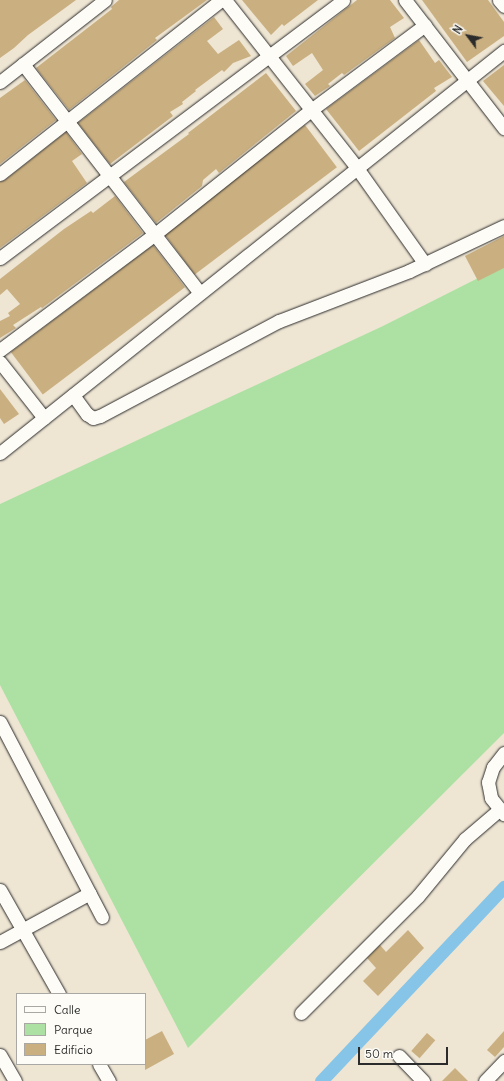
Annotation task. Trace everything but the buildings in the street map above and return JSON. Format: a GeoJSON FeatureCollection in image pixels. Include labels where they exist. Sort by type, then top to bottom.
{"type":"FeatureCollection","features":[{"type":"Feature","properties":{"kind":"street"},"geometry":{"type":"LineString","coordinates":[[0,82],[105,0]]}},
{"type":"Feature","properties":{"kind":"street"},"geometry":{"type":"LineString","coordinates":[[0,174],[69,121],[220,0]]}},
{"type":"Feature","properties":{"kind":"street"},"geometry":{"type":"LineString","coordinates":[[225,0],[357,168],[425,264]]}},
{"type":"Feature","properties":{"kind":"street"},"geometry":{"type":"LineString","coordinates":[[0,258],[343,0]]}},
{"type":"Feature","properties":{"kind":"street"},"geometry":{"type":"LineString","coordinates":[[405,0],[504,128]]}},
{"type":"Feature","properties":{"kind":"street"},"geometry":{"type":"LineString","coordinates":[[499,0],[504,6]]}},
{"type":"Feature","properties":{"kind":"street"},"geometry":{"type":"LineString","coordinates":[[0,350],[155,234],[311,110],[425,25]]}},
{"type":"Feature","properties":{"kind":"street"},"geometry":{"type":"LineString","coordinates":[[0,453],[504,51]]}},
{"type":"Feature","properties":{"kind":"street"},"geometry":{"type":"LineString","coordinates":[[23,64],[69,121],[200,293]]}},
{"type":"Feature","properties":{"kind":"street"},"geometry":{"type":"LineString","coordinates":[[73,395],[86,414],[93,418],[100,416],[279,321],[425,264],[504,226]]}},
{"type":"Feature","properties":{"kind":"street"},"geometry":{"type":"LineString","coordinates":[[0,362],[44,418]]}},
{"type":"Feature","properties":{"kind":"street"},"geometry":{"type":"LineString","coordinates":[[2,730],[102,917]]}},
{"type":"Feature","properties":{"kind":"street"},"geometry":{"type":"LineString","coordinates":[[301,1013],[418,896],[465,839],[502,811],[491,798],[488,782],[492,767],[504,753]]}},
{"type":"Feature","properties":{"kind":"street"},"geometry":{"type":"LineString","coordinates":[[0,890],[58,993]]}},
{"type":"Feature","properties":{"kind":"street"},"geometry":{"type":"LineString","coordinates":[[0,942],[90,893]]}},
{"type":"Feature","properties":{"kind":"street"},"geometry":{"type":"LineString","coordinates":[[0,1055],[14,1081]]}},
{"type":"Feature","properties":{"kind":"street"},"geometry":{"type":"LineString","coordinates":[[399,1056],[423,1081]]}},
{"type":"Feature","properties":{"kind":"street"},"geometry":{"type":"LineString","coordinates":[[486,1081],[504,1060]]}},
{"type":"Feature","properties":{"kind":"street"},"geometry":{"type":"LineString","coordinates":[[100,1065],[110,1081]]}},
{"type":"Feature","properties":{"kind":"green space"},"geometry":{"type":"Polygon","coordinates":[[[504,265],[504,733],[188,1048],[0,685],[0,504],[383,326],[504,265]]]}},
{"type":"Feature","properties":{"kind":"waterway"},"geometry":{"type":"LineString","coordinates":[[321,1081],[504,887]]}}]}
